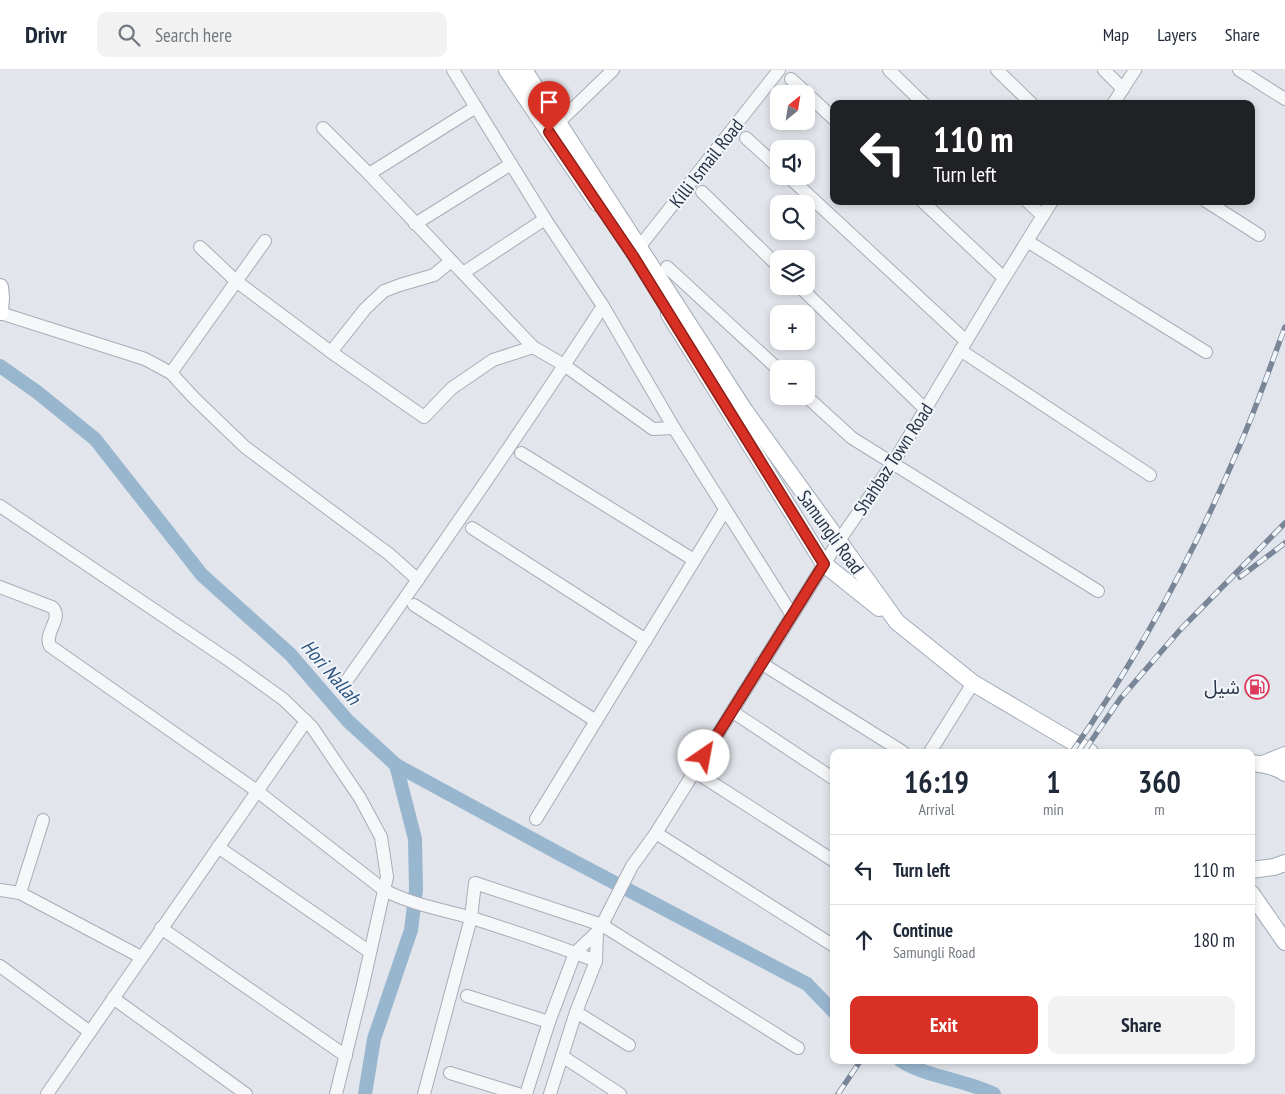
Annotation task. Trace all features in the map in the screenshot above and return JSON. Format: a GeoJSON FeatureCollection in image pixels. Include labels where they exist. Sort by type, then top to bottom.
{"type":"FeatureCollection","features":[{"type":"Feature","properties":{"kind":"main road","name":"Samungli Road"},"geometry":{"type":"LineString","coordinates":[[507,70],[636,252],[745,411],[896,622],[973,683],[1085,749]]}},
{"type":"Feature","properties":{"kind":"main road","name":"Samungli Road"},"geometry":{"type":"LineString","coordinates":[[524,70],[636,252]]}},
{"type":"Feature","properties":{"kind":"main road"},"geometry":{"type":"LineString","coordinates":[[636,252],[824,564],[896,622]]}},
{"type":"Feature","properties":{"kind":"main road"},"geometry":{"type":"LineString","coordinates":[[0,287],[0,313]]}},
{"type":"Feature","properties":{"kind":"main road"},"geometry":{"type":"LineString","coordinates":[[1257,763],[1285,755]]}},
{"type":"Feature","properties":{"kind":"main road"},"geometry":{"type":"LineString","coordinates":[[1257,763],[1279,769],[1285,773]]}},
{"type":"Feature","properties":{"kind":"main road"},"geometry":{"type":"LineString","coordinates":[[1255,869],[1274,867],[1285,863]]}},
{"type":"Feature","properties":{"kind":"main road"},"geometry":{"type":"LineString","coordinates":[[1255,898],[1285,942]]}},
{"type":"Feature","properties":{"kind":"street"},"geometry":{"type":"LineString","coordinates":[[453,70],[545,219],[603,306],[674,428],[792,615]]}},
{"type":"Feature","properties":{"kind":"street"},"geometry":{"type":"LineString","coordinates":[[558,123],[612,70]]}},
{"type":"Feature","properties":{"kind":"street","name":"Killi Ismail Road"},"geometry":{"type":"LineString","coordinates":[[636,252],[779,70]]}},
{"type":"Feature","properties":{"kind":"street"},"geometry":{"type":"LineString","coordinates":[[889,70],[920,100]]}},
{"type":"Feature","properties":{"kind":"street"},"geometry":{"type":"LineString","coordinates":[[997,70],[1028,100]]}},
{"type":"Feature","properties":{"kind":"street"},"geometry":{"type":"LineString","coordinates":[[1104,70],[1123,88]]}},
{"type":"Feature","properties":{"kind":"street"},"geometry":{"type":"LineString","coordinates":[[1116,100],[1135,70]]}},
{"type":"Feature","properties":{"kind":"street"},"geometry":{"type":"LineString","coordinates":[[1239,70],[1285,99]]}},
{"type":"Feature","properties":{"kind":"street"},"geometry":{"type":"LineString","coordinates":[[792,79],[830,115]]}},
{"type":"Feature","properties":{"kind":"street"},"geometry":{"type":"LineString","coordinates":[[369,174],[476,107]]}},
{"type":"Feature","properties":{"kind":"street"},"geometry":{"type":"LineString","coordinates":[[323,128],[533,347],[564,365],[653,429],[674,428]]}},
{"type":"Feature","properties":{"kind":"street"},"geometry":{"type":"LineString","coordinates":[[746,138],[770,160]]}},
{"type":"Feature","properties":{"kind":"street"},"geometry":{"type":"LineString","coordinates":[[415,224],[511,164]]}},
{"type":"Feature","properties":{"kind":"street"},"geometry":{"type":"LineString","coordinates":[[797,185],[963,345],[1150,475]]}},
{"type":"Feature","properties":{"kind":"street"},"geometry":{"type":"LineString","coordinates":[[702,192],[770,258]]}},
{"type":"Feature","properties":{"kind":"street"},"geometry":{"type":"LineString","coordinates":[[926,205],[1004,278]]}},
{"type":"Feature","properties":{"kind":"street"},"geometry":{"type":"LineString","coordinates":[[1031,205],[1043,216]]}},
{"type":"Feature","properties":{"kind":"street","name":"Shahbaz Town Road"},"geometry":{"type":"LineString","coordinates":[[599,929],[632,866],[656,833],[733,712],[761,663],[838,542],[893,463],[1050,205]]}},
{"type":"Feature","properties":{"kind":"street"},"geometry":{"type":"LineString","coordinates":[[1212,205],[1259,236]]}},
{"type":"Feature","properties":{"kind":"street"},"geometry":{"type":"LineString","coordinates":[[463,273],[545,219]]}},
{"type":"Feature","properties":{"kind":"street"},"geometry":{"type":"LineString","coordinates":[[170,373],[265,241]]}},
{"type":"Feature","properties":{"kind":"street"},"geometry":{"type":"LineString","coordinates":[[1027,241],[1206,352]]}},
{"type":"Feature","properties":{"kind":"street"},"geometry":{"type":"LineString","coordinates":[[200,247],[236,281],[331,352],[424,417],[452,388],[493,360],[533,347]]}},
{"type":"Feature","properties":{"kind":"street"},"geometry":{"type":"LineString","coordinates":[[331,352],[365,309],[384,291],[434,275],[451,261]]}},
{"type":"Feature","properties":{"kind":"street"},"geometry":{"type":"LineString","coordinates":[[667,267],[770,362]]}},
{"type":"Feature","properties":{"kind":"street"},"geometry":{"type":"LineString","coordinates":[[808,295],[925,409]]}},
{"type":"Feature","properties":{"kind":"street"},"geometry":{"type":"LineString","coordinates":[[346,683],[603,306]]}},
{"type":"Feature","properties":{"kind":"street"},"geometry":{"type":"LineString","coordinates":[[0,313],[145,359],[170,373],[245,447],[389,554],[418,580]]}},
{"type":"Feature","properties":{"kind":"street"},"geometry":{"type":"LineString","coordinates":[[815,404],[852,438],[1098,591]]}},
{"type":"Feature","properties":{"kind":"street"},"geometry":{"type":"LineString","coordinates":[[521,453],[694,560]]}},
{"type":"Feature","properties":{"kind":"street"},"geometry":{"type":"LineString","coordinates":[[0,506],[284,699],[312,727],[360,798],[381,837],[387,877],[336,1094]]}},
{"type":"Feature","properties":{"kind":"street"},"geometry":{"type":"LineString","coordinates":[[536,820],[725,510]]}},
{"type":"Feature","properties":{"kind":"street"},"geometry":{"type":"LineString","coordinates":[[472,528],[646,640]]}},
{"type":"Feature","properties":{"kind":"street"},"geometry":{"type":"LineString","coordinates":[[0,586],[56,610],[57,615],[48,638],[50,646],[258,791],[384,890],[401,899],[432,909],[471,918],[596,961]]}},
{"type":"Feature","properties":{"kind":"street"},"geometry":{"type":"LineString","coordinates":[[414,605],[596,721]]}},
{"type":"Feature","properties":{"kind":"street"},"geometry":{"type":"LineString","coordinates":[[761,663],[898,749]]}},
{"type":"Feature","properties":{"kind":"street"},"geometry":{"type":"LineString","coordinates":[[932,749],[973,683]]}},
{"type":"Feature","properties":{"kind":"street"},"geometry":{"type":"LineString","coordinates":[[733,712],[830,776]]}},
{"type":"Feature","properties":{"kind":"street"},"geometry":{"type":"LineString","coordinates":[[47,1094],[306,721]]}},
{"type":"Feature","properties":{"kind":"street"},"geometry":{"type":"LineString","coordinates":[[694,771],[830,859]]}},
{"type":"Feature","properties":{"kind":"street"},"geometry":{"type":"LineString","coordinates":[[20,893],[43,820]]}},
{"type":"Feature","properties":{"kind":"street"},"geometry":{"type":"LineString","coordinates":[[656,833],[830,943]]}},
{"type":"Feature","properties":{"kind":"street"},"geometry":{"type":"LineString","coordinates":[[218,847],[370,952]]}},
{"type":"Feature","properties":{"kind":"street"},"geometry":{"type":"LineString","coordinates":[[424,1094],[471,918],[475,883],[599,929],[798,1048]]}},
{"type":"Feature","properties":{"kind":"street"},"geometry":{"type":"LineString","coordinates":[[0,890],[20,893],[142,957]]}},
{"type":"Feature","properties":{"kind":"street"},"geometry":{"type":"LineString","coordinates":[[161,928],[346,1056]]}},
{"type":"Feature","properties":{"kind":"street"},"geometry":{"type":"LineString","coordinates":[[526,1094],[575,953],[599,929]]}},
{"type":"Feature","properties":{"kind":"street"},"geometry":{"type":"LineString","coordinates":[[550,1094],[576,1012],[596,961],[599,929]]}},
{"type":"Feature","properties":{"kind":"street"},"geometry":{"type":"LineString","coordinates":[[0,966],[90,1032]]}},
{"type":"Feature","properties":{"kind":"street"},"geometry":{"type":"LineString","coordinates":[[467,996],[550,1022]]}},
{"type":"Feature","properties":{"kind":"street"},"geometry":{"type":"LineString","coordinates":[[113,998],[246,1094]]}},
{"type":"Feature","properties":{"kind":"street"},"geometry":{"type":"LineString","coordinates":[[576,1012],[629,1045]]}},
{"type":"Feature","properties":{"kind":"street"},"geometry":{"type":"LineString","coordinates":[[562,1056],[620,1094]]}},
{"type":"Feature","properties":{"kind":"street"},"geometry":{"type":"LineString","coordinates":[[450,1073],[518,1094]]}},
{"type":"Feature","properties":{"kind":"waterway","name":"Hori Nallah"},"geometry":{"type":"LineString","coordinates":[[0,366],[37,392],[95,439],[202,575],[290,654],[348,721],[396,765],[415,839],[416,890],[411,930],[374,1039],[365,1094]]}},
{"type":"Feature","properties":{"kind":"waterway"},"geometry":{"type":"LineString","coordinates":[[396,765],[807,984],[830,1008]]}},
{"type":"Feature","properties":{"kind":"waterway"},"geometry":{"type":"LineString","coordinates":[[907,1064],[922,1071],[971,1085],[994,1094]]}},
{"type":"Feature","properties":{"kind":"railway"},"geometry":{"type":"LineString","coordinates":[[1074,749],[1143,640],[1206,521],[1242,440],[1285,327]]}},
{"type":"Feature","properties":{"kind":"railway"},"geometry":{"type":"LineString","coordinates":[[1086,749],[1120,699],[1180,630],[1285,523]]}},
{"type":"Feature","properties":{"kind":"railway"},"geometry":{"type":"LineString","coordinates":[[1240,577],[1285,543]]}},
{"type":"Feature","properties":{"kind":"railway"},"geometry":{"type":"LineString","coordinates":[[838,1094],[858,1064]]}},
{"type":"Feature","properties":{"kind":"place","name":"شیل"},"geometry":{"type":"Point","coordinates":[1257,687]}},
{"type":"Feature","properties":{"kind":"route"},"geometry":{"type":"LineString","coordinates":[[549,132],[633,256],[824,564],[704,756]]}}]}
